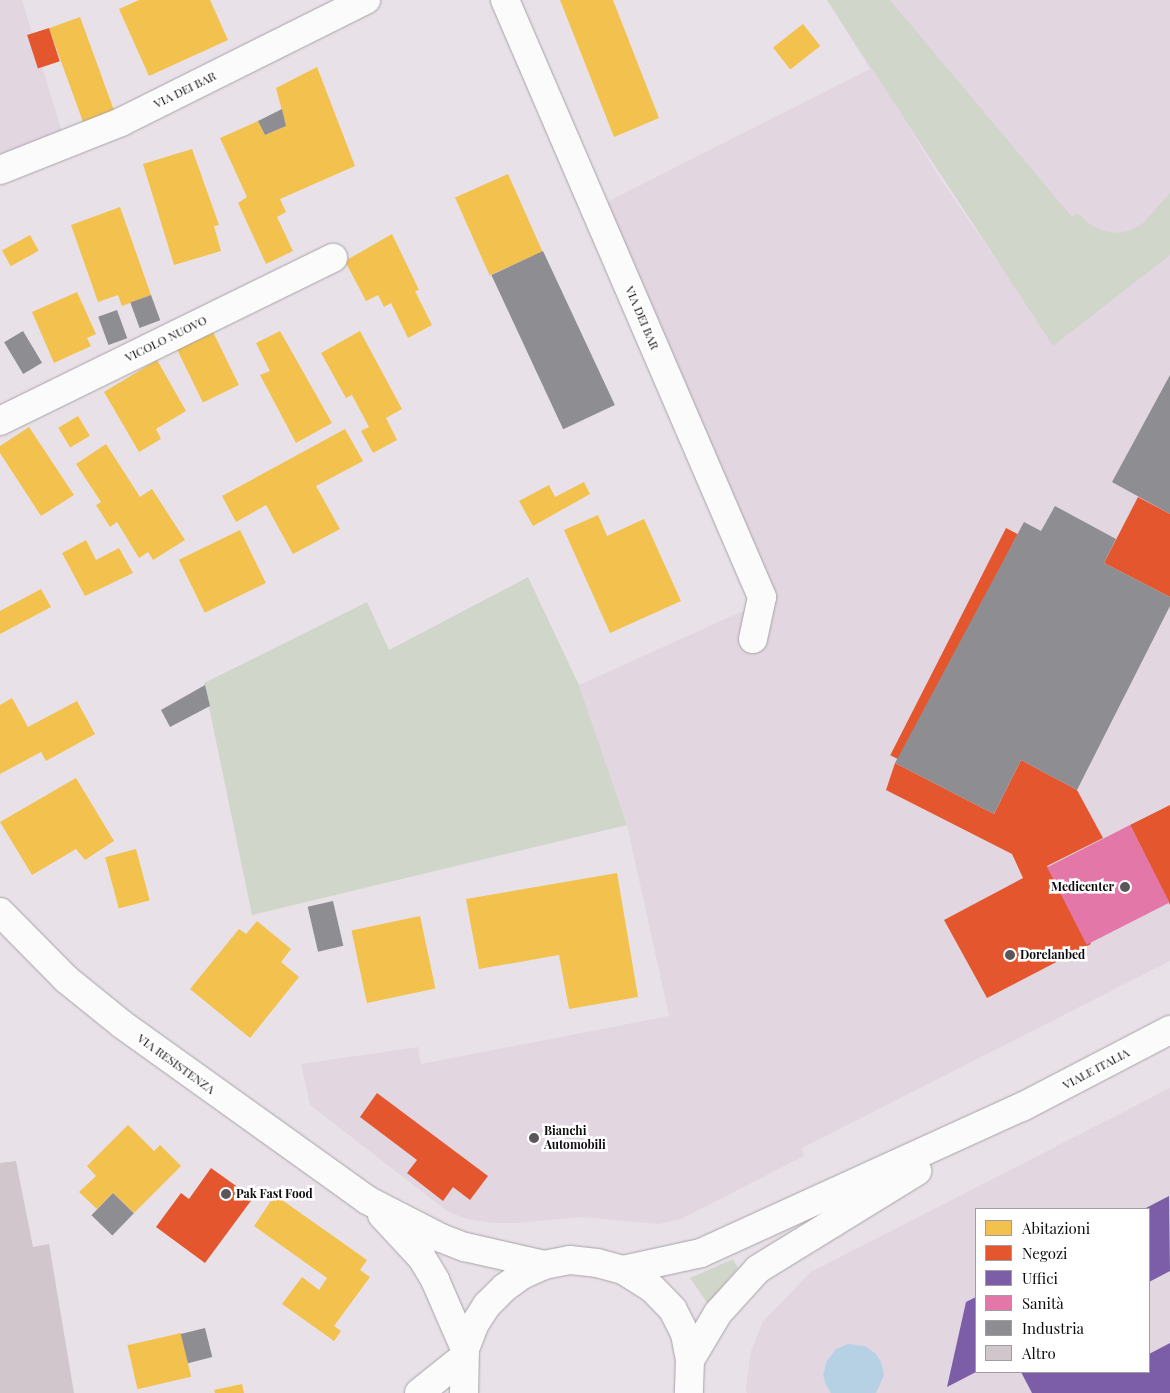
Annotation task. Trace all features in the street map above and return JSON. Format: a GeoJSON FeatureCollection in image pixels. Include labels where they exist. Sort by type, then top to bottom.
{"type":"FeatureCollection","features":[{"type":"Feature","properties":{"kind":"main road","name":"VIA DEI BAR"},"geometry":{"type":"LineString","coordinates":[[0,170],[121,122],[366,0]]}},
{"type":"Feature","properties":{"kind":"main road","name":"VIA DEI BAR"},"geometry":{"type":"LineString","coordinates":[[505,0],[762,597],[754,639]]}},
{"type":"Feature","properties":{"kind":"main road","name":"VICOLO NUOVO"},"geometry":{"type":"LineString","coordinates":[[0,421],[333,258]]}},
{"type":"Feature","properties":{"kind":"main road","name":"VIA RESISTENZA"},"geometry":{"type":"LineString","coordinates":[[0,912],[23,938],[66,979],[123,1025],[367,1200]]}},
{"type":"Feature","properties":{"kind":"main road","name":"VIALE ITALIA"},"geometry":{"type":"LineString","coordinates":[[1022,1107],[1170,1030]]}},
{"type":"Feature","properties":{"kind":"main road"},"geometry":{"type":"LineString","coordinates":[[623,1270],[701,1254],[1022,1107]]}},
{"type":"Feature","properties":{"kind":"main road"},"geometry":{"type":"LineString","coordinates":[[690,1360],[718,1313],[758,1269],[1022,1107]]}},
{"type":"Feature","properties":{"kind":"main road"},"geometry":{"type":"LineString","coordinates":[[367,1200],[442,1238],[465,1247],[544,1265]]}},
{"type":"Feature","properties":{"kind":"main road"},"geometry":{"type":"LineString","coordinates":[[367,1200],[422,1258],[435,1280],[465,1353]]}},
{"type":"Feature","properties":{"kind":"main road"},"geometry":{"type":"LineString","coordinates":[[464,1393],[465,1353],[474,1325],[487,1305],[504,1288],[522,1275],[544,1265],[570,1260],[597,1263],[623,1270],[652,1288],[673,1310],[685,1334],[690,1360],[689,1393]]}},
{"type":"Feature","properties":{"kind":"main road"},"geometry":{"type":"LineString","coordinates":[[419,1393],[465,1353]]}},
{"type":"Feature","properties":{"kind":"main road"},"geometry":{"type":"LineString","coordinates":[[690,1360],[705,1393]]}},
{"type":"Feature","properties":{"kind":"shaded area"},"geometry":{"type":"Polygon","coordinates":[[[0,0],[22,0],[65,142],[0,166],[0,0]]]}},
{"type":"Feature","properties":{"kind":"shaded area"},"geometry":{"type":"Polygon","coordinates":[[[827,0],[1170,0],[1170,961],[802,1148],[804,1156],[681,1219],[659,1224],[582,1217],[516,1223],[493,1223],[467,1219],[447,1211],[310,1105],[301,1064],[418,1047],[421,1064],[669,1016],[627,825],[579,685],[774,597],[607,202],[870,69],[827,0]],[[906,123],[940,178],[997,260],[906,123]]]}},
{"type":"Feature","properties":{"kind":"shaded area"},"geometry":{"type":"Polygon","coordinates":[[[827,0],[890,0],[1072,217],[1078,213],[1089,224],[1101,230],[1115,233],[1129,231],[1143,223],[1170,193],[1170,255],[1053,346],[827,0]]]}},
{"type":"Feature","properties":{"kind":"shaded area"},"geometry":{"type":"Polygon","coordinates":[[[528,577],[579,685],[627,825],[252,915],[204,683],[367,602],[389,650],[528,577]]]}},
{"type":"Feature","properties":{"kind":"shaded area"},"geometry":{"type":"Polygon","coordinates":[[[1170,1088],[1170,1393],[747,1393],[746,1387],[751,1351],[763,1321],[811,1272],[1170,1088]]]}},
{"type":"Feature","properties":{"kind":"shaded area"},"geometry":{"type":"Polygon","coordinates":[[[733,1259],[738,1268],[708,1304],[690,1278],[733,1259]]]}},
{"type":"Feature","properties":{"kind":"water"},"geometry":{"type":"Polygon","coordinates":[[[848,1344],[865,1346],[876,1354],[881,1362],[884,1375],[876,1393],[831,1393],[826,1385],[823,1375],[827,1361],[836,1349],[848,1344]]]}},
{"type":"Feature","properties":{"kind":"building: Abitazioni"},"geometry":{"type":"Polygon","coordinates":[[[139,0],[210,0],[228,40],[149,76],[119,9],[139,0]]]}},
{"type":"Feature","properties":{"kind":"building: Abitazioni"},"geometry":{"type":"Polygon","coordinates":[[[560,0],[613,0],[659,118],[614,137],[560,0]]]}},
{"type":"Feature","properties":{"kind":"building: Abitazioni"},"geometry":{"type":"Polygon","coordinates":[[[80,17],[118,120],[87,132],[49,28],[80,17]]]}},
{"type":"Feature","properties":{"kind":"building: Abitazioni"},"geometry":{"type":"Polygon","coordinates":[[[803,24],[820,46],[790,69],[773,47],[803,24]]]}},
{"type":"Feature","properties":{"kind":"building: Abitazioni"},"geometry":{"type":"Polygon","coordinates":[[[317,67],[355,166],[280,199],[286,212],[277,217],[293,251],[266,264],[238,203],[247,197],[220,138],[258,121],[265,135],[286,126],[276,88],[317,67]]]}},
{"type":"Feature","properties":{"kind":"building: Abitazioni"},"geometry":{"type":"Polygon","coordinates":[[[192,149],[219,225],[214,226],[221,251],[174,265],[143,164],[192,149]]]}},
{"type":"Feature","properties":{"kind":"building: Abitazioni"},"geometry":{"type":"Polygon","coordinates":[[[508,174],[543,252],[490,275],[455,198],[508,174]]]}},
{"type":"Feature","properties":{"kind":"building: Abitazioni"},"geometry":{"type":"Polygon","coordinates":[[[120,207],[151,295],[122,306],[118,295],[98,302],[71,225],[120,207]]]}},
{"type":"Feature","properties":{"kind":"building: Abitazioni"},"geometry":{"type":"Polygon","coordinates":[[[392,234],[419,290],[415,291],[432,325],[408,338],[391,303],[384,307],[378,295],[366,301],[345,261],[392,234]]]}},
{"type":"Feature","properties":{"kind":"building: Abitazioni"},"geometry":{"type":"Polygon","coordinates":[[[30,235],[39,251],[11,266],[2,251],[30,235]]]}},
{"type":"Feature","properties":{"kind":"building: Abitazioni"},"geometry":{"type":"Polygon","coordinates":[[[77,292],[96,334],[87,338],[91,346],[54,363],[32,312],[77,292]]]}},
{"type":"Feature","properties":{"kind":"building: Abitazioni"},"geometry":{"type":"Polygon","coordinates":[[[280,331],[332,423],[296,443],[260,375],[270,371],[256,343],[280,331]]]}},
{"type":"Feature","properties":{"kind":"building: Abitazioni"},"geometry":{"type":"Polygon","coordinates":[[[360,331],[402,409],[386,418],[397,440],[373,453],[361,431],[369,427],[352,395],[346,398],[321,353],[360,331]]]}},
{"type":"Feature","properties":{"kind":"building: Abitazioni"},"geometry":{"type":"Polygon","coordinates":[[[213,332],[239,385],[203,403],[177,350],[213,332]]]}},
{"type":"Feature","properties":{"kind":"building: Abitazioni"},"geometry":{"type":"Polygon","coordinates":[[[157,360],[186,411],[156,429],[161,439],[139,452],[104,392],[157,360]]]}},
{"type":"Feature","properties":{"kind":"building: Abitazioni"},"geometry":{"type":"Polygon","coordinates":[[[78,416],[90,436],[70,448],[58,428],[78,416]]]}},
{"type":"Feature","properties":{"kind":"building: Abitazioni"},"geometry":{"type":"Polygon","coordinates":[[[29,427],[74,495],[41,516],[0,453],[0,446],[29,427]]]}},
{"type":"Feature","properties":{"kind":"building: Abitazioni"},"geometry":{"type":"Polygon","coordinates":[[[345,429],[363,461],[316,486],[340,529],[293,554],[266,505],[236,522],[222,496],[345,429]]]}},
{"type":"Feature","properties":{"kind":"building: Abitazioni"},"geometry":{"type":"Polygon","coordinates":[[[106,444],[140,497],[152,489],[185,540],[153,560],[148,552],[139,558],[117,522],[110,527],[96,505],[101,502],[76,464],[106,444]]]}},
{"type":"Feature","properties":{"kind":"building: Abitazioni"},"geometry":{"type":"Polygon","coordinates":[[[584,482],[590,494],[533,526],[519,501],[549,485],[555,497],[584,482]]]}},
{"type":"Feature","properties":{"kind":"building: Abitazioni"},"geometry":{"type":"Polygon","coordinates":[[[598,515],[607,536],[644,519],[681,601],[610,633],[564,530],[598,515]]]}},
{"type":"Feature","properties":{"kind":"building: Abitazioni"},"geometry":{"type":"Polygon","coordinates":[[[240,530],[266,583],[205,613],[179,560],[240,530]]]}},
{"type":"Feature","properties":{"kind":"building: Abitazioni"},"geometry":{"type":"Polygon","coordinates":[[[86,540],[96,560],[119,548],[133,573],[85,596],[62,553],[86,540]]]}},
{"type":"Feature","properties":{"kind":"building: Abitazioni"},"geometry":{"type":"Polygon","coordinates":[[[41,589],[51,607],[0,634],[0,611],[41,589]]]}},
{"type":"Feature","properties":{"kind":"building: Abitazioni"},"geometry":{"type":"Polygon","coordinates":[[[12,698],[28,727],[77,701],[95,734],[46,761],[41,752],[0,774],[0,705],[12,698]]]}},
{"type":"Feature","properties":{"kind":"building: Abitazioni"},"geometry":{"type":"Polygon","coordinates":[[[76,778],[114,841],[85,860],[76,849],[32,875],[0,822],[76,778]]]}},
{"type":"Feature","properties":{"kind":"building: Abitazioni"},"geometry":{"type":"Polygon","coordinates":[[[136,849],[150,900],[119,908],[105,857],[136,849]]]}},
{"type":"Feature","properties":{"kind":"building: Abitazioni"},"geometry":{"type":"Polygon","coordinates":[[[617,873],[638,997],[569,1009],[559,955],[479,969],[466,899],[617,873]]]}},
{"type":"Feature","properties":{"kind":"building: Abitazioni"},"geometry":{"type":"Polygon","coordinates":[[[420,916],[435,988],[367,1003],[352,931],[420,916]]]}},
{"type":"Feature","properties":{"kind":"building: Abitazioni"},"geometry":{"type":"Polygon","coordinates":[[[257,921],[291,949],[281,962],[299,977],[250,1038],[190,989],[239,929],[246,934],[257,921]]]}},
{"type":"Feature","properties":{"kind":"building: Abitazioni"},"geometry":{"type":"Polygon","coordinates":[[[128,1125],[154,1151],[160,1145],[181,1166],[134,1213],[113,1193],[97,1209],[79,1192],[96,1176],[87,1166],[128,1125]]]}},
{"type":"Feature","properties":{"kind":"building: Abitazioni"},"geometry":{"type":"Polygon","coordinates":[[[275,1195],[367,1260],[360,1270],[370,1277],[334,1326],[341,1331],[334,1341],[282,1304],[302,1277],[319,1290],[327,1278],[254,1226],[275,1195]]]}},
{"type":"Feature","properties":{"kind":"building: Abitazioni"},"geometry":{"type":"Polygon","coordinates":[[[181,1333],[191,1377],[138,1389],[127,1345],[181,1333]]]}},
{"type":"Feature","properties":{"kind":"building: Abitazioni"},"geometry":{"type":"Polygon","coordinates":[[[242,1384],[244,1393],[215,1393],[214,1390],[242,1384]]]}},
{"type":"Feature","properties":{"kind":"building: Negozi"},"geometry":{"type":"Polygon","coordinates":[[[49,28],[60,61],[38,68],[27,35],[49,28]]]}},
{"type":"Feature","properties":{"kind":"building: Negozi"},"geometry":{"type":"Polygon","coordinates":[[[1138,497],[1170,514],[1170,597],[1104,563],[1138,497]]]}},
{"type":"Feature","properties":{"kind":"building: Negozi"},"geometry":{"type":"Polygon","coordinates":[[[1006,528],[1018,534],[902,761],[890,755],[1006,528]]]}},
{"type":"Feature","properties":{"kind":"building: Negozi"},"geometry":{"type":"Polygon","coordinates":[[[1021,760],[1077,790],[1103,838],[1047,866],[1091,944],[987,998],[944,920],[1023,878],[1012,854],[886,790],[895,763],[994,814],[1021,760]]]}},
{"type":"Feature","properties":{"kind":"building: Negozi"},"geometry":{"type":"Polygon","coordinates":[[[1170,805],[1170,905],[1130,825],[1170,805]]]}},
{"type":"Feature","properties":{"kind":"building: Negozi"},"geometry":{"type":"Polygon","coordinates":[[[377,1093],[488,1176],[470,1200],[453,1187],[443,1201],[407,1173],[417,1160],[360,1117],[377,1093]]]}},
{"type":"Feature","properties":{"kind":"building: Negozi"},"geometry":{"type":"Polygon","coordinates":[[[211,1168],[253,1198],[205,1263],[156,1227],[181,1193],[189,1199],[211,1168]]]}},
{"type":"Feature","properties":{"kind":"building: Uffici"},"geometry":{"type":"Polygon","coordinates":[[[1169,1196],[1170,1271],[1150,1281],[1150,1208],[1146,1208],[1169,1196]]]}},
{"type":"Feature","properties":{"kind":"building: Uffici"},"geometry":{"type":"Polygon","coordinates":[[[975,1298],[975,1373],[947,1387],[966,1302],[975,1298]]]}},
{"type":"Feature","properties":{"kind":"building: Uffici"},"geometry":{"type":"Polygon","coordinates":[[[1170,1343],[1170,1393],[1032,1393],[1022,1373],[1150,1373],[1150,1353],[1170,1343]]]}},
{"type":"Feature","properties":{"kind":"building: Sanità"},"geometry":{"type":"Polygon","coordinates":[[[1130,825],[1169,903],[1087,945],[1047,867],[1130,825]]]}},
{"type":"Feature","properties":{"kind":"building: Industria"},"geometry":{"type":"Polygon","coordinates":[[[282,109],[286,126],[265,135],[258,121],[282,109]]]}},
{"type":"Feature","properties":{"kind":"building: Industria"},"geometry":{"type":"Polygon","coordinates":[[[543,251],[615,405],[563,429],[491,275],[543,251]]]}},
{"type":"Feature","properties":{"kind":"building: Industria"},"geometry":{"type":"Polygon","coordinates":[[[151,295],[160,320],[140,328],[130,303],[151,295]]]}},
{"type":"Feature","properties":{"kind":"building: Industria"},"geometry":{"type":"Polygon","coordinates":[[[117,310],[127,338],[108,345],[98,317],[117,310]]]}},
{"type":"Feature","properties":{"kind":"building: Industria"},"geometry":{"type":"Polygon","coordinates":[[[23,331],[42,363],[23,374],[4,342],[23,331]]]}},
{"type":"Feature","properties":{"kind":"building: Industria"},"geometry":{"type":"Polygon","coordinates":[[[1170,375],[1170,514],[1112,482],[1170,375]]]}},
{"type":"Feature","properties":{"kind":"building: Industria"},"geometry":{"type":"Polygon","coordinates":[[[1055,506],[1116,539],[1104,563],[1170,597],[1170,606],[1077,790],[1021,760],[994,814],[895,763],[1024,522],[1041,531],[1055,506]]]}},
{"type":"Feature","properties":{"kind":"building: Industria"},"geometry":{"type":"Polygon","coordinates":[[[205,685],[210,706],[170,727],[161,710],[205,685]]]}},
{"type":"Feature","properties":{"kind":"building: Industria"},"geometry":{"type":"Polygon","coordinates":[[[333,901],[343,946],[318,952],[308,907],[333,901]]]}},
{"type":"Feature","properties":{"kind":"building: Industria"},"geometry":{"type":"Polygon","coordinates":[[[113,1193],[134,1213],[112,1235],[91,1215],[113,1193]]]}},
{"type":"Feature","properties":{"kind":"building: Industria"},"geometry":{"type":"Polygon","coordinates":[[[205,1328],[212,1357],[188,1363],[181,1334],[205,1328]]]}},
{"type":"Feature","properties":{"kind":"building: Altro"},"geometry":{"type":"Polygon","coordinates":[[[16,1161],[33,1247],[49,1244],[74,1393],[0,1393],[0,1163],[16,1161]]]}},
{"type":"Feature","properties":{"kind":"place","name":"Medicenter"},"geometry":{"type":"Point","coordinates":[1125,887]}},
{"type":"Feature","properties":{"kind":"place","name":"Dorelanbed"},"geometry":{"type":"Point","coordinates":[1010,955]}},
{"type":"Feature","properties":{"kind":"place","name":"Bianchi Automobili"},"geometry":{"type":"Point","coordinates":[534,1138]}},
{"type":"Feature","properties":{"kind":"place","name":"Pak Fast Food"},"geometry":{"type":"Point","coordinates":[226,1194]}}]}
